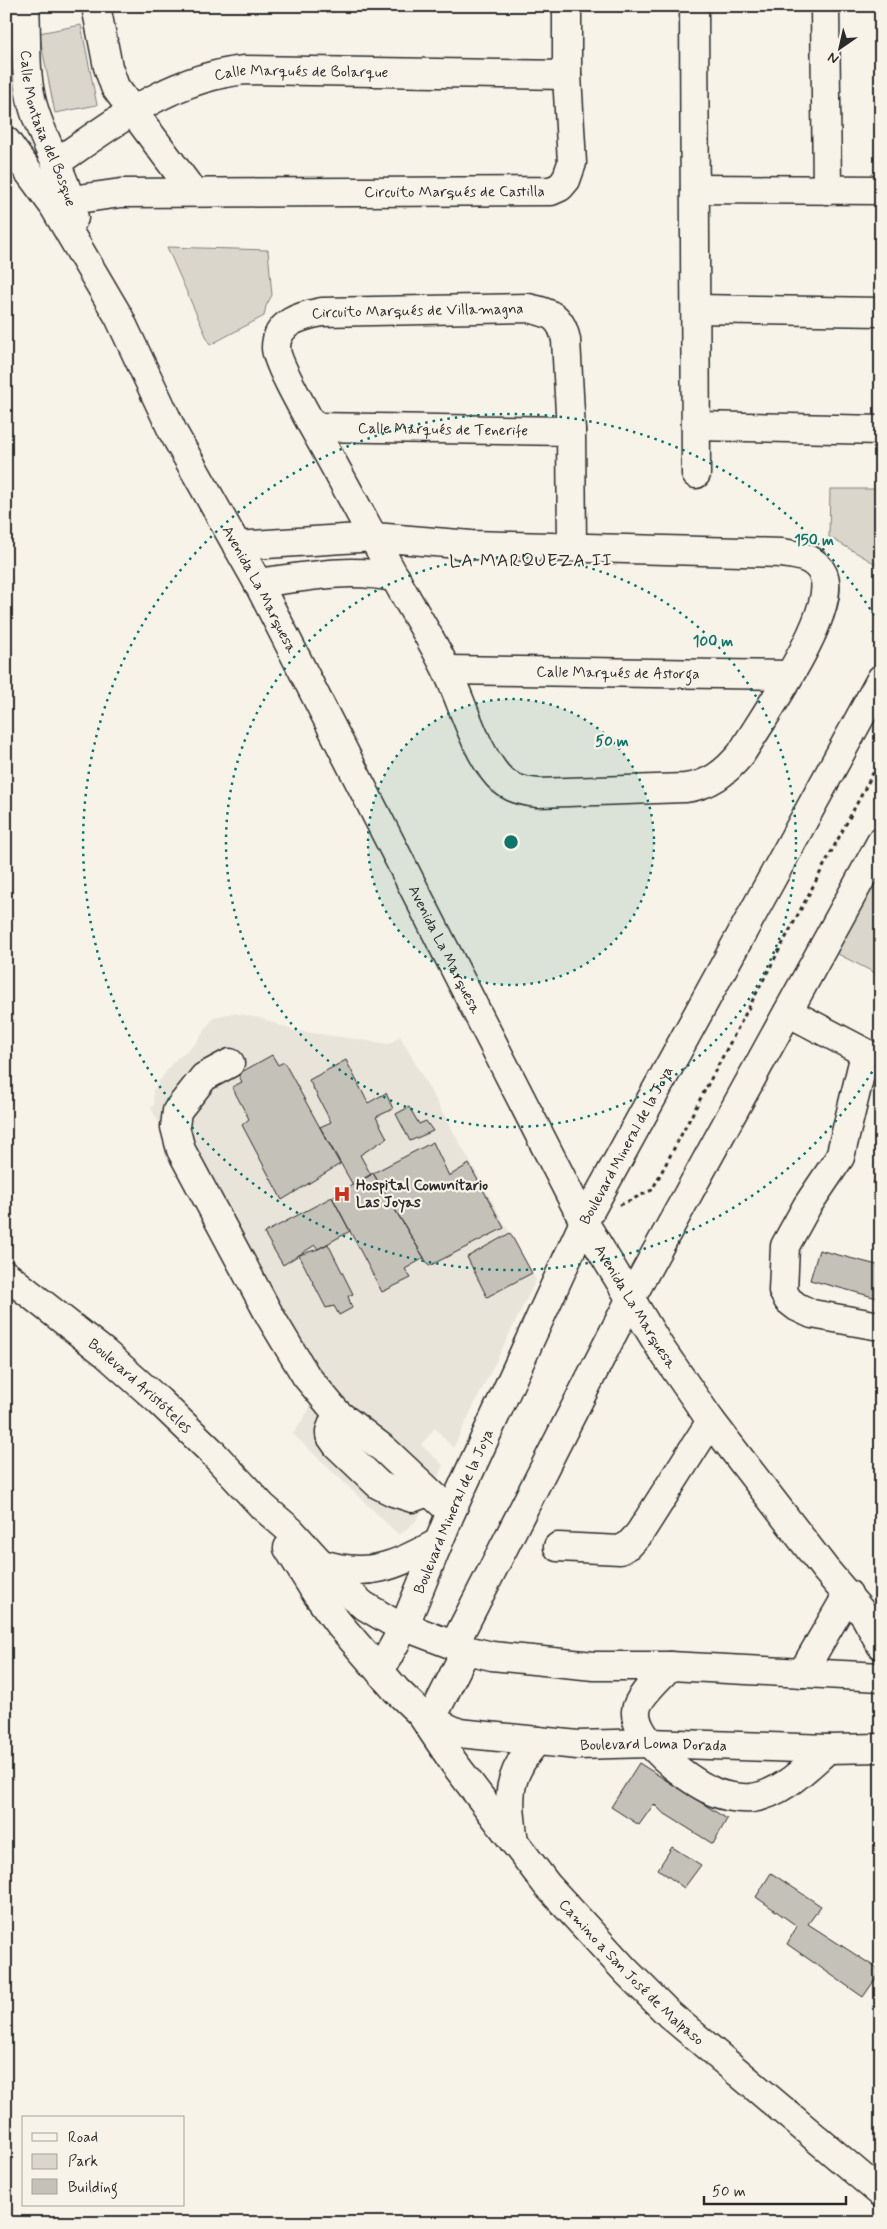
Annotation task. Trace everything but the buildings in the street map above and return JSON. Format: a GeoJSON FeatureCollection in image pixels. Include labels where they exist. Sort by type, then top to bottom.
{"type":"FeatureCollection","features":[{"type":"Feature","properties":{"kind":"street","name":"Calle Montaña del Bosque"},"geometry":{"type":"LineString","coordinates":[[25,6],[28,72],[32,105],[71,200],[79,249]]}},
{"type":"Feature","properties":{"kind":"street"},"geometry":{"type":"LineString","coordinates":[[96,6],[108,67],[115,87],[193,192]]}},
{"type":"Feature","properties":{"kind":"street","name":"Circuito Marqués de Castilla"},"geometry":{"type":"LineString","coordinates":[[71,200],[121,193],[551,191],[560,187],[566,180],[572,163],[567,76],[567,6]]}},
{"type":"Feature","properties":{"kind":"street"},"geometry":{"type":"LineString","coordinates":[[694,6],[696,474]]}},
{"type":"Feature","properties":{"kind":"street"},"geometry":{"type":"LineString","coordinates":[[825,6],[827,190]]}},
{"type":"Feature","properties":{"kind":"street","name":"Calle Marqués de Bolarque"},"geometry":{"type":"LineString","coordinates":[[57,162],[133,110],[189,82],[220,73],[245,70],[567,76]]}},
{"type":"Feature","properties":{"kind":"street","name":"Avenida La Marquesa"},"geometry":{"type":"LineString","coordinates":[[6,141],[54,205],[120,317],[173,432],[258,583],[584,1222],[662,1349],[711,1421],[819,1562],[873,1621],[881,1645]]}},
{"type":"Feature","properties":{"kind":"street"},"geometry":{"type":"LineString","coordinates":[[695,189],[881,190]]}},
{"type":"Feature","properties":{"kind":"street","name":"Circuito Marqués de Villamagna"},"geometry":{"type":"LineString","coordinates":[[237,546],[374,537],[472,545],[782,553],[803,556],[818,565],[824,576],[826,591],[823,609],[812,636],[741,754],[729,769],[715,780],[700,786],[685,788],[538,794],[519,790],[506,784],[494,772],[481,751],[447,670],[396,578],[374,537],[314,427],[281,364],[276,349],[278,334],[287,323],[302,316],[322,312],[528,308],[545,312],[557,319],[564,327],[566,340],[571,431],[572,547]]}},
{"type":"Feature","properties":{"kind":"street"},"geometry":{"type":"LineString","coordinates":[[696,310],[881,312]]}},
{"type":"Feature","properties":{"kind":"street"},"geometry":{"type":"LineString","coordinates":[[696,426],[881,430]]}},
{"type":"Feature","properties":{"kind":"street","name":"Calle Marqués de Tenerife"},"geometry":{"type":"LineString","coordinates":[[314,427],[571,431]]}},
{"type":"Feature","properties":{"kind":"street"},"geometry":{"type":"LineString","coordinates":[[258,583],[336,572],[377,573],[396,578]]}},
{"type":"Feature","properties":{"kind":"street","name":"Calle Marqués de Astorga"},"geometry":{"type":"LineString","coordinates":[[447,670],[789,675]]}},
{"type":"Feature","properties":{"kind":"street","name":"Boulevard Mineral de la Joya"},"geometry":{"type":"LineString","coordinates":[[404,1627],[451,1512],[584,1222],[881,679]]}},
{"type":"Feature","properties":{"kind":"street"},"geometry":{"type":"LineString","coordinates":[[426,1717],[631,1298],[881,842]]}},
{"type":"Feature","properties":{"kind":"street"},"geometry":{"type":"LineString","coordinates":[[788,1012],[873,1057],[840,1157],[807,1206],[785,1246],[782,1291],[788,1300],[797,1307],[812,1314],[874,1325]]}},
{"type":"Feature","properties":{"kind":"street"},"geometry":{"type":"LineString","coordinates":[[230,1063],[204,1077],[176,1111],[174,1127],[176,1138],[270,1316],[306,1376],[337,1413],[385,1450],[451,1512]]}},
{"type":"Feature","properties":{"kind":"street","name":"Boulevard Aristóteles"},"geometry":{"type":"LineString","coordinates":[[6,1275],[105,1353],[159,1401],[210,1450],[263,1506],[291,1531],[342,1588],[363,1605],[404,1627]]}},
{"type":"Feature","properties":{"kind":"street"},"geometry":{"type":"LineString","coordinates":[[337,1413],[330,1435],[337,1445],[379,1485],[412,1498],[428,1492]]}},
{"type":"Feature","properties":{"kind":"street"},"geometry":{"type":"LineString","coordinates":[[558,1547],[620,1550],[629,1545],[639,1534],[711,1421]]}},
{"type":"Feature","properties":{"kind":"street"},"geometry":{"type":"LineString","coordinates":[[364,1471],[385,1450]]}},
{"type":"Feature","properties":{"kind":"street","name":"Boulevard Aristóteles"},"geometry":{"type":"LineString","coordinates":[[263,1506],[316,1593],[338,1623],[380,1670]]}},
{"type":"Feature","properties":{"kind":"street"},"geometry":{"type":"LineString","coordinates":[[319,1563],[340,1569],[382,1568],[400,1563],[438,1543]]}},
{"type":"Feature","properties":{"kind":"street"},"geometry":{"type":"LineString","coordinates":[[802,1673],[848,1594]]}},
{"type":"Feature","properties":{"kind":"street"},"geometry":{"type":"LineString","coordinates":[[380,1670],[404,1627],[460,1648],[492,1656],[594,1666],[670,1666],[881,1677]]}},
{"type":"Feature","properties":{"kind":"street"},"geometry":{"type":"LineString","coordinates":[[670,1666],[640,1700],[636,1710],[639,1726],[649,1743],[683,1773],[708,1790],[730,1797],[752,1798],[774,1792],[828,1749]]}},
{"type":"Feature","properties":{"kind":"street","name":"Boulevard Loma Dorada"},"geometry":{"type":"LineString","coordinates":[[380,1670],[396,1690],[426,1717],[459,1734],[578,1745],[649,1743],[828,1749],[881,1748]]}},
{"type":"Feature","properties":{"kind":"street","name":"Camino a San José de Malpaso"},"geometry":{"type":"LineString","coordinates":[[426,1717],[454,1763],[547,1885],[625,1970],[670,2015],[881,2193]]}},
{"type":"Feature","properties":{"kind":"street"},"geometry":{"type":"LineString","coordinates":[[514,1842],[510,1792],[515,1772],[522,1757],[537,1741]]}},
{"type":"Feature","properties":{"kind":"path"},"geometry":{"type":"LineString","coordinates":[[618,1206],[652,1190],[881,758]]}},
{"type":"Feature","properties":{"kind":"shaded area","name":"Hospital Comunitario Las Joyas"},"geometry":{"type":"Polygon","coordinates":[[[233,1013],[264,1019],[292,1030],[389,1044],[400,1036],[536,1280],[453,1448],[435,1428],[421,1445],[443,1465],[425,1506],[415,1522],[399,1535],[293,1434],[310,1408],[151,1108],[154,1104],[153,1090],[173,1062],[196,1043],[214,1017],[233,1013]]]}},
{"type":"Feature","properties":{"kind":"green space"},"geometry":{"type":"Polygon","coordinates":[[[81,25],[97,105],[55,113],[39,33],[81,25]]]}},
{"type":"Feature","properties":{"kind":"green space"},"geometry":{"type":"Polygon","coordinates":[[[167,247],[268,250],[272,295],[266,306],[264,316],[210,345],[167,247]]]}},
{"type":"Feature","properties":{"kind":"green space"},"geometry":{"type":"Polygon","coordinates":[[[830,489],[881,489],[881,567],[829,537],[830,489]]]}},
{"type":"Feature","properties":{"kind":"green space"},"geometry":{"type":"Polygon","coordinates":[[[881,869],[881,976],[834,952],[881,869]]]}},
{"type":"Feature","properties":{"kind":"place","name":"Hospital Comunitario Las Joyas"},"geometry":{"type":"Point","coordinates":[342,1194]}},
{"type":"Feature","properties":{"kind":"district","name":"LA MARQUEZA II"},"geometry":{"type":"Point","coordinates":[531,560]}}]}
